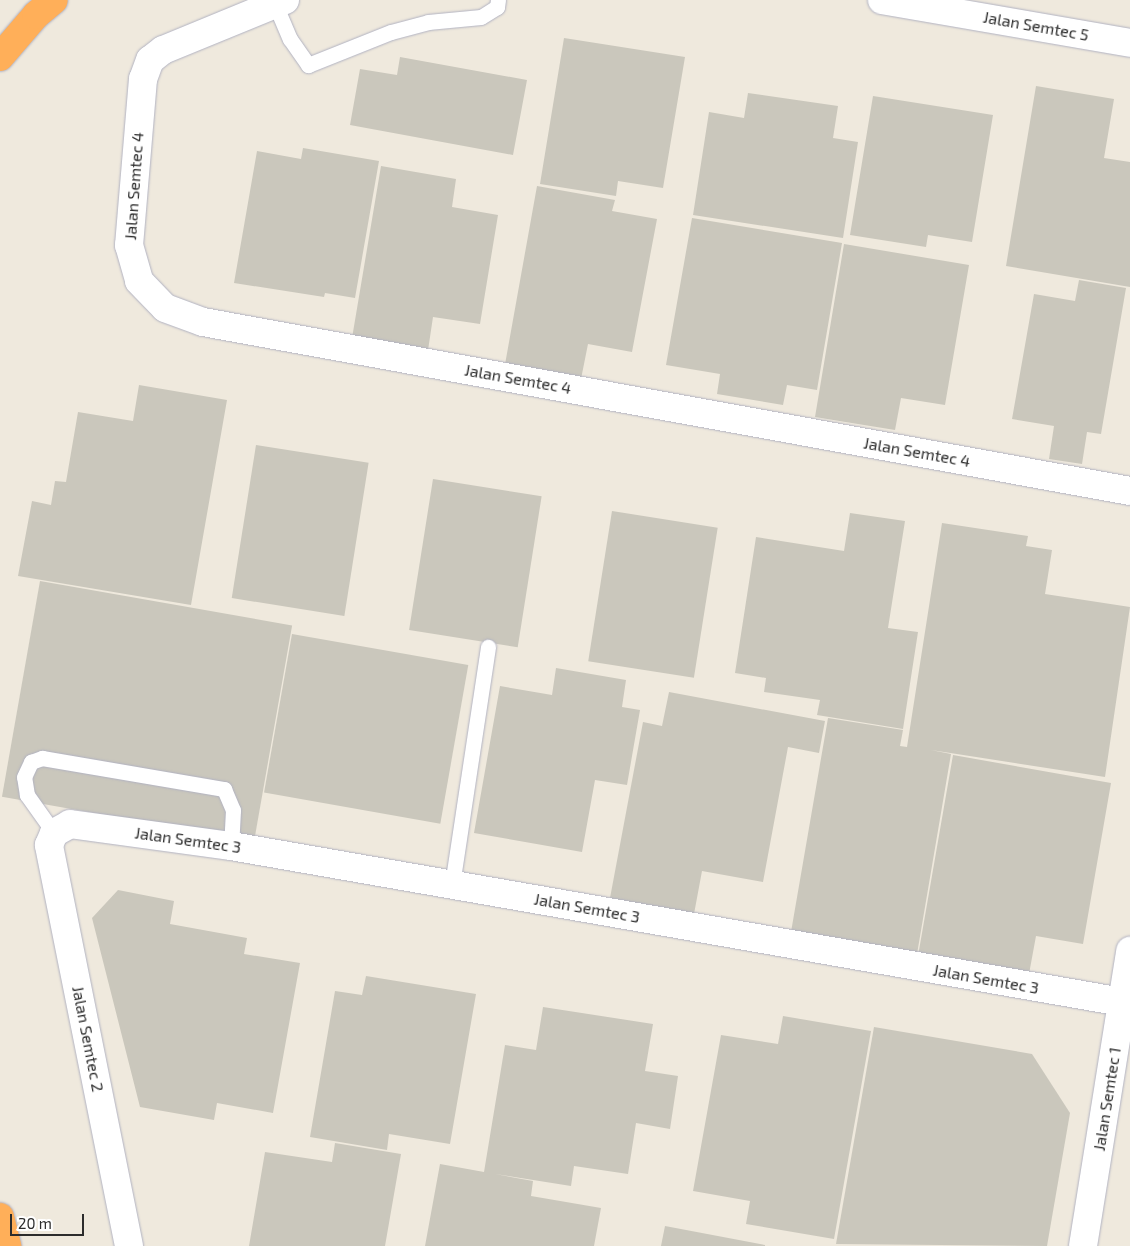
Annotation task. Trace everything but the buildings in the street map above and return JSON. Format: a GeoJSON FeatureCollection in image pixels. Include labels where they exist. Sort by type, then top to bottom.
{"type":"FeatureCollection","features":[{"type":"Feature","properties":{"kind":"highway"},"geometry":{"type":"LineString","coordinates":[[0,57],[36,15],[54,0]]}},
{"type":"Feature","properties":{"kind":"highway"},"geometry":{"type":"LineString","coordinates":[[0,1217],[7,1246]]}},
{"type":"Feature","properties":{"kind":"street","name":"Jalan Semtec 5"},"geometry":{"type":"LineString","coordinates":[[882,0],[1130,43]]}},
{"type":"Feature","properties":{"kind":"street","name":"Jalan Semtec 4"},"geometry":{"type":"LineString","coordinates":[[280,2],[163,50],[150,60],[143,79],[129,245],[139,281],[165,308],[213,323],[1130,491]]}},
{"type":"Feature","properties":{"kind":"street","name":"Jalan Semtec 3"},"geometry":{"type":"LineString","coordinates":[[54,833],[70,824],[231,846],[1122,1002]]}},
{"type":"Feature","properties":{"kind":"street","name":"Jalan Semtec 2"},"geometry":{"type":"LineString","coordinates":[[54,833],[49,845],[129,1246]]}},
{"type":"Feature","properties":{"kind":"street","name":"Jalan Semtec 1"},"geometry":{"type":"LineString","coordinates":[[1083,1246],[1130,951]]}},
{"type":"Feature","properties":{"kind":"lane"},"geometry":{"type":"LineString","coordinates":[[280,2],[290,39],[308,64],[391,32],[428,22],[482,17],[497,7],[498,0]]}},
{"type":"Feature","properties":{"kind":"lane"},"geometry":{"type":"LineString","coordinates":[[452,885],[488,646]]}},
{"type":"Feature","properties":{"kind":"lane"},"geometry":{"type":"LineString","coordinates":[[54,833],[27,795],[24,777],[31,762],[42,758],[224,790],[233,810],[231,846]]}}]}
